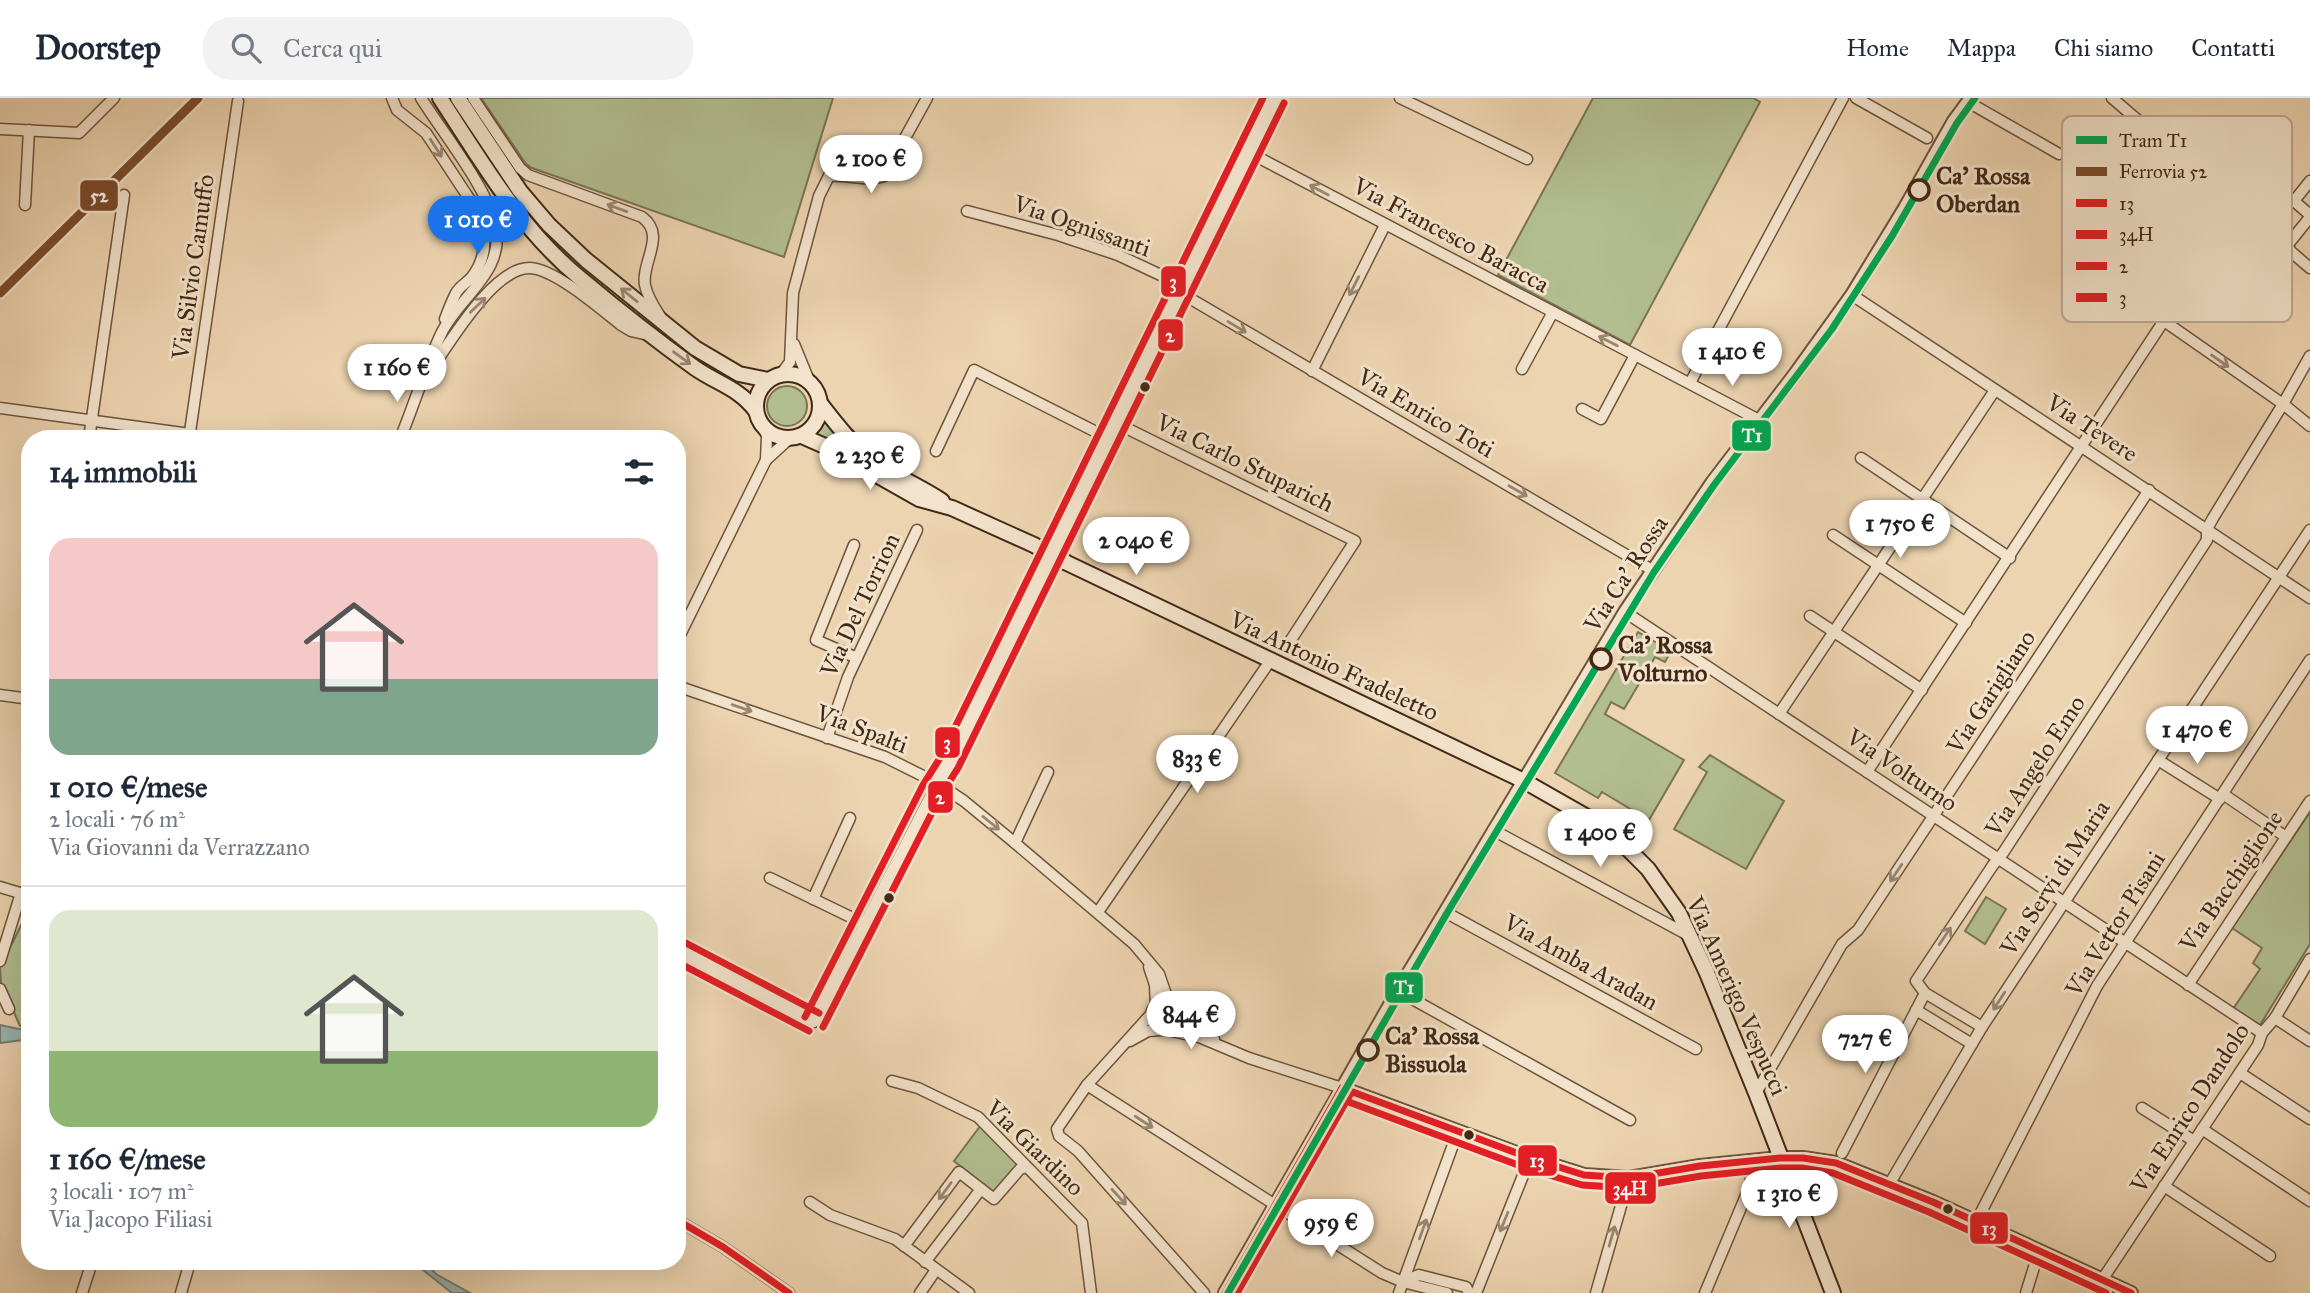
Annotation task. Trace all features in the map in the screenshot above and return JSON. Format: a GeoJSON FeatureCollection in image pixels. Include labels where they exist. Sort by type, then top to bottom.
{"type":"FeatureCollection","features":[{"type":"Feature","properties":{"kind":"main road"},"geometry":{"type":"LineString","coordinates":[[440,98],[461,105],[514,183],[549,225],[586,260],[663,323],[695,348],[739,374],[775,377],[792,374],[802,377],[810,383],[820,403],[841,430],[866,455],[952,508]]}},
{"type":"Feature","properties":{"kind":"main road"},"geometry":{"type":"LineString","coordinates":[[461,105],[495,183],[538,238],[580,279],[698,370],[739,392],[756,411]]}},
{"type":"Feature","properties":{"kind":"main road"},"geometry":{"type":"LineString","coordinates":[[775,377],[758,394],[756,411],[764,429],[780,438],[795,437],[827,447],[919,499],[952,508]]}},
{"type":"Feature","properties":{"kind":"main road"},"geometry":{"type":"LineString","coordinates":[[795,437],[816,422],[820,403]]}},
{"type":"Feature","properties":{"kind":"main road","name":"Via Antonio Fradeletto"},"geometry":{"type":"LineString","coordinates":[[952,508],[1524,781]]}},
{"type":"Feature","properties":{"kind":"main road","name":"Via Amerigo Vespucci"},"geometry":{"type":"LineString","coordinates":[[1524,781],[1589,818],[1619,840],[1648,869],[1671,899],[1691,937],[1756,1093],[1832,1292]]}},
{"type":"Feature","properties":{"kind":"street"},"geometry":{"type":"LineString","coordinates":[[0,129],[79,133],[114,98]]}},
{"type":"Feature","properties":{"kind":"street"},"geometry":{"type":"LineString","coordinates":[[392,98],[397,110],[426,133],[478,212],[485,240],[483,254],[471,278],[455,295],[403,430]]}},
{"type":"Feature","properties":{"kind":"street"},"geometry":{"type":"LineString","coordinates":[[421,98],[488,203],[497,235],[492,264],[485,278],[459,306],[442,332]]}},
{"type":"Feature","properties":{"kind":"street"},"geometry":{"type":"LineString","coordinates":[[775,377],[790,362],[793,293],[819,196],[829,176],[844,175],[870,180],[884,176],[927,98]]}},
{"type":"Feature","properties":{"kind":"street"},"geometry":{"type":"LineString","coordinates":[[686,955],[814,1022],[949,763],[1275,98]]}},
{"type":"Feature","properties":{"kind":"street"},"geometry":{"type":"LineString","coordinates":[[1400,98],[1527,159]]}},
{"type":"Feature","properties":{"kind":"street"},"geometry":{"type":"LineString","coordinates":[[1690,383],[1843,98]]}},
{"type":"Feature","properties":{"kind":"street"},"geometry":{"type":"LineString","coordinates":[[1856,98],[1927,138]]}},
{"type":"Feature","properties":{"kind":"street"},"geometry":{"type":"LineString","coordinates":[[2112,98],[2133,116]]}},
{"type":"Feature","properties":{"kind":"street","name":"Via Silvio Camuffo"},"geometry":{"type":"LineString","coordinates":[[191,430],[238,100]]}},
{"type":"Feature","properties":{"kind":"street"},"geometry":{"type":"LineString","coordinates":[[1969,100],[2059,154]]}},
{"type":"Feature","properties":{"kind":"street","name":"Via Ca' Rossa"},"geometry":{"type":"LineString","coordinates":[[1225,1293],[1398,991],[1625,612],[1712,483],[1852,295],[1969,100]]}},
{"type":"Feature","properties":{"kind":"street"},"geometry":{"type":"LineString","coordinates":[[461,105],[528,175],[648,221],[654,237],[645,273],[645,285],[663,323]]}},
{"type":"Feature","properties":{"kind":"street"},"geometry":{"type":"LineString","coordinates":[[25,205],[29,130]]}},
{"type":"Feature","properties":{"kind":"street","name":"Via Francesco Baracca"},"geometry":{"type":"LineString","coordinates":[[1248,152],[1759,420]]}},
{"type":"Feature","properties":{"kind":"street"},"geometry":{"type":"LineString","coordinates":[[2292,242],[2310,216],[2294,201],[2310,181]]}},
{"type":"Feature","properties":{"kind":"street"},"geometry":{"type":"LineString","coordinates":[[90,430],[124,194]]}},
{"type":"Feature","properties":{"kind":"street","name":"Via Ognissanti"},"geometry":{"type":"LineString","coordinates":[[967,211],[1058,235],[1118,255],[1180,288]]}},
{"type":"Feature","properties":{"kind":"street"},"geometry":{"type":"LineString","coordinates":[[1312,371],[1385,225]]}},
{"type":"Feature","properties":{"kind":"street"},"geometry":{"type":"LineString","coordinates":[[2292,252],[2310,268]]}},
{"type":"Feature","properties":{"kind":"street"},"geometry":{"type":"LineString","coordinates":[[423,379],[470,311],[502,279],[521,268],[532,268],[554,275],[621,325],[631,331],[652,336]]}},
{"type":"Feature","properties":{"kind":"street","name":"Via Enrico Toti"},"geometry":{"type":"LineString","coordinates":[[1180,288],[1312,371],[1652,570]]}},
{"type":"Feature","properties":{"kind":"street","name":"Via Tevere"},"geometry":{"type":"LineString","coordinates":[[1852,295],[2310,597]]}},
{"type":"Feature","properties":{"kind":"street"},"geometry":{"type":"LineString","coordinates":[[1522,369],[1553,312]]}},
{"type":"Feature","properties":{"kind":"street"},"geometry":{"type":"LineString","coordinates":[[1867,772],[2163,322]]}},
{"type":"Feature","properties":{"kind":"street"},"geometry":{"type":"LineString","coordinates":[[2165,322],[2310,426]]}},
{"type":"Feature","properties":{"kind":"street"},"geometry":{"type":"LineString","coordinates":[[792,340],[810,383]]}},
{"type":"Feature","properties":{"kind":"street"},"geometry":{"type":"LineString","coordinates":[[1582,409],[1601,419],[1635,355]]}},
{"type":"Feature","properties":{"kind":"street","name":"Via Angelo Emo"},"geometry":{"type":"LineString","coordinates":[[1842,1153],[1925,993],[1916,981],[2003,853],[2207,540],[2207,529],[2310,356]]}},
{"type":"Feature","properties":{"kind":"street"},"geometry":{"type":"LineString","coordinates":[[936,451],[974,370],[1108,438]]}},
{"type":"Feature","properties":{"kind":"street"},"geometry":{"type":"LineString","coordinates":[[1779,714],[1995,390]]}},
{"type":"Feature","properties":{"kind":"street"},"geometry":{"type":"LineString","coordinates":[[0,408],[147,430]]}},
{"type":"Feature","properties":{"kind":"street","name":"Via Carlo Stuparich"},"geometry":{"type":"LineString","coordinates":[[1116,423],[1355,541],[1287,646]]}},
{"type":"Feature","properties":{"kind":"street"},"geometry":{"type":"LineString","coordinates":[[686,623],[766,460],[767,436],[764,429]]}},
{"type":"Feature","properties":{"kind":"street"},"geometry":{"type":"LineString","coordinates":[[766,460],[795,437]]}},
{"type":"Feature","properties":{"kind":"street"},"geometry":{"type":"LineString","coordinates":[[1861,458],[2010,558]]}},
{"type":"Feature","properties":{"kind":"street","name":"Via Garigliano"},"geometry":{"type":"LineString","coordinates":[[1756,1093],[1842,944],[1858,930],[2149,490]]}},
{"type":"Feature","properties":{"kind":"street","name":"Via Del Torrion"},"geometry":{"type":"LineString","coordinates":[[827,738],[848,677],[917,530]]}},
{"type":"Feature","properties":{"kind":"street","name":"Via Servi di Maria"},"geometry":{"type":"LineString","coordinates":[[1890,1183],[1982,1027],[2310,530]]}},
{"type":"Feature","properties":{"kind":"street"},"geometry":{"type":"LineString","coordinates":[[1833,535],[1966,623]]}},
{"type":"Feature","properties":{"kind":"street"},"geometry":{"type":"LineString","coordinates":[[854,545],[816,639],[857,658]]}},
{"type":"Feature","properties":{"kind":"street","name":"Via Volturno"},"geometry":{"type":"LineString","coordinates":[[1625,612],[2262,1033]]}},
{"type":"Feature","properties":{"kind":"street"},"geometry":{"type":"LineString","coordinates":[[1810,616],[1922,690]]}},
{"type":"Feature","properties":{"kind":"street","name":"Via Vettor Pisani"},"geometry":{"type":"LineString","coordinates":[[1976,1222],[2087,1004],[2310,660]]}},
{"type":"Feature","properties":{"kind":"street"},"geometry":{"type":"LineString","coordinates":[[1098,912],[1270,661]]}},
{"type":"Feature","properties":{"kind":"street","name":"Via Spalti"},"geometry":{"type":"LineString","coordinates":[[686,689],[885,757],[937,783],[1016,843],[1146,956],[1158,974],[1169,1003]]}},
{"type":"Feature","properties":{"kind":"street"},"geometry":{"type":"LineString","coordinates":[[0,695],[21,698]]}},
{"type":"Feature","properties":{"kind":"street"},"geometry":{"type":"LineString","coordinates":[[2158,760],[2286,837]]}},
{"type":"Feature","properties":{"kind":"street"},"geometry":{"type":"LineString","coordinates":[[1016,843],[1048,772]]}},
{"type":"Feature","properties":{"kind":"street","name":"Via Bacchiglione"},"geometry":{"type":"LineString","coordinates":[[2188,985],[2310,802]]}},
{"type":"Feature","properties":{"kind":"street"},"geometry":{"type":"LineString","coordinates":[[813,899],[850,818]]}},
{"type":"Feature","properties":{"kind":"street"},"geometry":{"type":"LineString","coordinates":[[1493,830],[1691,937]]}},
{"type":"Feature","properties":{"kind":"street"},"geometry":{"type":"LineString","coordinates":[[770,878],[865,924]]}},
{"type":"Feature","properties":{"kind":"street"},"geometry":{"type":"LineString","coordinates":[[0,887],[21,894]]}},
{"type":"Feature","properties":{"kind":"street"},"geometry":{"type":"LineString","coordinates":[[0,961],[21,906]]}},
{"type":"Feature","properties":{"kind":"street","name":"Via Amba Aradan"},"geometry":{"type":"LineString","coordinates":[[1445,912],[1696,1049]]}},
{"type":"Feature","properties":{"kind":"street"},"geometry":{"type":"LineString","coordinates":[[1146,956],[1155,985],[1155,1025],[1223,1045]]}},
{"type":"Feature","properties":{"kind":"street","name":"Via Enrico Dandolo"},"geometry":{"type":"LineString","coordinates":[[2109,1286],[2164,1186],[2240,1073],[2258,1045],[2262,1033],[2275,1018],[2310,959]]}},
{"type":"Feature","properties":{"kind":"street"},"geometry":{"type":"LineString","coordinates":[[0,989],[9,1009]]}},
{"type":"Feature","properties":{"kind":"street"},"geometry":{"type":"LineString","coordinates":[[1398,991],[1630,1120]]}},
{"type":"Feature","properties":{"kind":"street"},"geometry":{"type":"LineString","coordinates":[[1925,993],[1982,1027]]}},
{"type":"Feature","properties":{"kind":"street"},"geometry":{"type":"LineString","coordinates":[[1204,1293],[1078,1152],[1059,1136],[1057,1129],[1087,1084],[1160,1003],[1169,1003],[1223,1045],[1249,1058],[1342,1088],[1530,1158],[1584,1175],[1629,1178],[1700,1166],[1780,1158],[1836,1163],[1890,1183],[2109,1286],[2131,1293]]}},
{"type":"Feature","properties":{"kind":"street"},"geometry":{"type":"LineString","coordinates":[[1916,1010],[1972,1044]]}},
{"type":"Feature","properties":{"kind":"street"},"geometry":{"type":"LineString","coordinates":[[1121,1047],[1139,1034],[1165,1030],[1178,1021],[1178,1012]]}},
{"type":"Feature","properties":{"kind":"street"},"geometry":{"type":"LineString","coordinates":[[2275,1018],[2310,1041]]}},
{"type":"Feature","properties":{"kind":"street"},"geometry":{"type":"LineString","coordinates":[[2240,1073],[2310,1119]]}},
{"type":"Feature","properties":{"kind":"street","name":"Via Giardino"},"geometry":{"type":"LineString","coordinates":[[892,1081],[918,1088],[978,1117],[1082,1223],[1091,1293]]}},
{"type":"Feature","properties":{"kind":"street"},"geometry":{"type":"LineString","coordinates":[[1087,1084],[1382,1273],[1403,1282],[1447,1293]]}},
{"type":"Feature","properties":{"kind":"street"},"geometry":{"type":"LineString","coordinates":[[2142,1108],[2194,1141]]}},
{"type":"Feature","properties":{"kind":"street"},"geometry":{"type":"LineString","coordinates":[[2202,1129],[2310,1201]]}},
{"type":"Feature","properties":{"kind":"street"},"geometry":{"type":"LineString","coordinates":[[1399,1293],[1458,1131]]}},
{"type":"Feature","properties":{"kind":"street"},"geometry":{"type":"LineString","coordinates":[[1476,1293],[1530,1158]]}},
{"type":"Feature","properties":{"kind":"street"},"geometry":{"type":"LineString","coordinates":[[1705,1293],[1750,1186],[1754,1161]]}},
{"type":"Feature","properties":{"kind":"street"},"geometry":{"type":"LineString","coordinates":[[904,1246],[959,1172],[993,1199],[1020,1169],[1026,1167]]}},
{"type":"Feature","properties":{"kind":"street"},"geometry":{"type":"LineString","coordinates":[[1596,1293],[1629,1178]]}},
{"type":"Feature","properties":{"kind":"street"},"geometry":{"type":"LineString","coordinates":[[2164,1186],[2270,1256]]}},
{"type":"Feature","properties":{"kind":"street"},"geometry":{"type":"LineString","coordinates":[[925,1262],[981,1189]]}},
{"type":"Feature","properties":{"kind":"street"},"geometry":{"type":"LineString","coordinates":[[810,1202],[830,1215],[895,1239],[970,1293]]}},
{"type":"Feature","properties":{"kind":"street"},"geometry":{"type":"LineString","coordinates":[[686,1225],[723,1247],[789,1293]]}},
{"type":"Feature","properties":{"kind":"street"},"geometry":{"type":"LineString","coordinates":[[2026,1293],[2039,1251]]}},
{"type":"Feature","properties":{"kind":"street"},"geometry":{"type":"LineString","coordinates":[[82,1293],[89,1270]]}},
{"type":"Feature","properties":{"kind":"street"},"geometry":{"type":"LineString","coordinates":[[181,1293],[188,1270]]}},
{"type":"Feature","properties":{"kind":"street"},"geometry":{"type":"LineString","coordinates":[[920,1293],[936,1270]]}},
{"type":"Feature","properties":{"kind":"street"},"geometry":{"type":"LineString","coordinates":[[1403,1282],[1419,1275],[1466,1287],[1469,1293]]}},
{"type":"Feature","properties":{"kind":"green space"},"geometry":{"type":"Polygon","coordinates":[[[481,98],[833,98],[784,257],[532,168],[526,164],[481,98]]]}},
{"type":"Feature","properties":{"kind":"green space"},"geometry":{"type":"Polygon","coordinates":[[[1593,98],[1753,98],[1760,102],[1630,345],[1498,275],[1593,98]]]}},
{"type":"Feature","properties":{"kind":"green space"},"geometry":{"type":"Polygon","coordinates":[[[787,386],[795,387],[801,392],[806,398],[806,414],[801,420],[795,425],[787,426],[779,425],[773,420],[768,414],[767,406],[768,398],[773,392],[779,387],[787,386]]]}},
{"type":"Feature","properties":{"kind":"green space"},"geometry":{"type":"Polygon","coordinates":[[[824,420],[859,457],[813,435],[820,430],[824,420]]]}},
{"type":"Feature","properties":{"kind":"green space"},"geometry":{"type":"Polygon","coordinates":[[[1638,632],[1671,651],[1665,662],[1655,657],[1624,709],[1611,702],[1605,714],[1684,760],[1649,820],[1602,792],[1598,798],[1555,773],[1638,632]]]}},
{"type":"Feature","properties":{"kind":"green space"},"geometry":{"type":"Polygon","coordinates":[[[1710,755],[1784,801],[1746,869],[1674,829],[1707,772],[1699,767],[1710,755]]]}},
{"type":"Feature","properties":{"kind":"green space"},"geometry":{"type":"Polygon","coordinates":[[[2310,812],[2310,944],[2260,1025],[2233,1009],[2260,969],[2253,963],[2262,948],[2232,928],[2310,812]]]}},
{"type":"Feature","properties":{"kind":"green space"},"geometry":{"type":"Polygon","coordinates":[[[1986,897],[2006,909],[1985,944],[1965,931],[1986,897]]]}},
{"type":"Feature","properties":{"kind":"green space"},"geometry":{"type":"Polygon","coordinates":[[[21,925],[21,1026],[1,983],[0,968],[21,925]]]}},
{"type":"Feature","properties":{"kind":"green space"},"geometry":{"type":"Polygon","coordinates":[[[981,1125],[1019,1164],[994,1193],[954,1161],[981,1125]]]}},
{"type":"Feature","properties":{"kind":"water"},"geometry":{"type":"Polygon","coordinates":[[[0,1025],[21,1029],[21,1040],[0,1043],[0,1025]]]}},
{"type":"Feature","properties":{"kind":"water"},"geometry":{"type":"Polygon","coordinates":[[[423,1270],[432,1270],[470,1293],[452,1293],[423,1270]]]}},
{"type":"Feature","properties":{"kind":"tram line","name":"T1"},"geometry":{"type":"LineString","coordinates":[[1228,1293],[1447,913],[1654,572],[1714,485],[1832,329],[1892,236],[1957,123],[1975,98]]}},
{"type":"Feature","properties":{"kind":"rail line","name":"52"},"geometry":{"type":"LineString","coordinates":[[0,293],[198,98]]}},
{"type":"Feature","properties":{"kind":"transit line","name":"3"},"geometry":{"type":"LineString","coordinates":[[805,1017],[923,785],[940,758],[1263,98]]}},
{"type":"Feature","properties":{"kind":"transit line","name":"2"},"geometry":{"type":"LineString","coordinates":[[823,1027],[941,795],[958,768],[1284,103]]}},
{"type":"Feature","properties":{"kind":"transit line","name":"3"},"geometry":{"type":"LineString","coordinates":[[686,943],[819,1013]]}},
{"type":"Feature","properties":{"kind":"transit line","name":"2"},"geometry":{"type":"LineString","coordinates":[[686,967],[809,1031]]}},
{"type":"Feature","properties":{"kind":"transit line","name":"13"},"geometry":{"type":"LineString","coordinates":[[1342,1088],[1530,1158],[1584,1175],[1629,1178],[1700,1166],[1780,1158],[1836,1163],[1933,1202],[2131,1293]]}},
{"type":"Feature","properties":{"kind":"transit line","name":"13"},"geometry":{"type":"LineString","coordinates":[[1225,1293],[1342,1088]]}},
{"type":"Feature","properties":{"kind":"transit line","name":"34H"},"geometry":{"type":"LineString","coordinates":[[1237,1293],[1351,1093]]}},
{"type":"Feature","properties":{"kind":"transit line","name":"34H"},"geometry":{"type":"LineString","coordinates":[[1338,1098],[1526,1168],[1582,1185],[1630,1188],[1701,1176],[1781,1168],[1833,1173],[1929,1212],[2106,1293]]}},
{"type":"Feature","properties":{"kind":"transit line","name":"13"},"geometry":{"type":"LineString","coordinates":[[686,1225],[723,1247],[789,1293]]}},
{"type":"Feature","properties":{"kind":"place","name":"Ca' Rossa Oberdan"},"geometry":{"type":"Point","coordinates":[1919,190]}},
{"type":"Feature","properties":{"kind":"place","name":"Ca' Rossa Volturno"},"geometry":{"type":"Point","coordinates":[1601,659]}},
{"type":"Feature","properties":{"kind":"place","name":"Ca' Rossa Bissuola"},"geometry":{"type":"Point","coordinates":[1368,1050]}}]}
